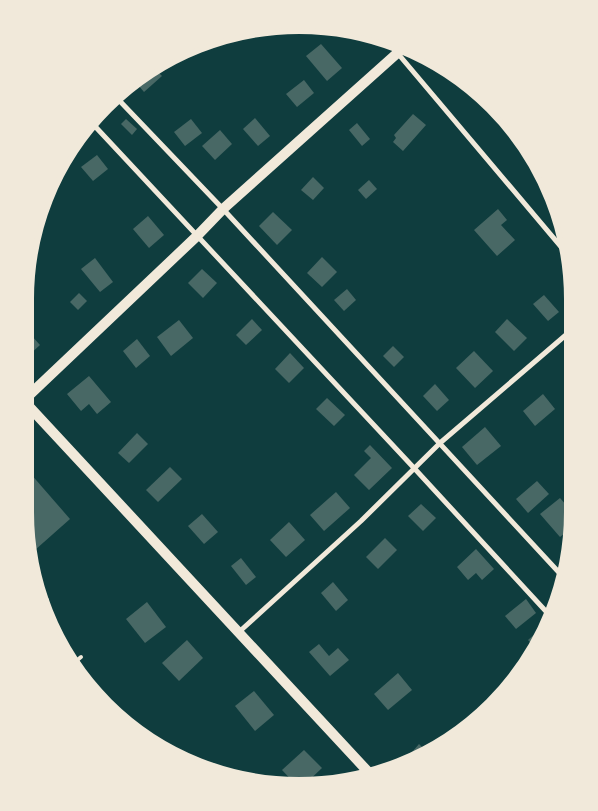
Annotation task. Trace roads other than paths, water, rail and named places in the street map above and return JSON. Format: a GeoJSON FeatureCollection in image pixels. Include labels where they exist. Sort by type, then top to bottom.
{"type":"FeatureCollection","features":[{"type":"Feature","properties":{"kind":"main road"},"geometry":{"type":"LineString","coordinates":[[31,392],[197,236],[223,209],[399,51]]}},
{"type":"Feature","properties":{"kind":"main road"},"geometry":{"type":"LineString","coordinates":[[31,409],[367,771]]}},
{"type":"Feature","properties":{"kind":"street"},"geometry":{"type":"LineString","coordinates":[[404,53],[562,248]]}},
{"type":"Feature","properties":{"kind":"street"},"geometry":{"type":"LineString","coordinates":[[119,101],[223,209],[560,573]]}},
{"type":"Feature","properties":{"kind":"street"},"geometry":{"type":"LineString","coordinates":[[95,126],[547,612]]}},
{"type":"Feature","properties":{"kind":"street"},"geometry":{"type":"LineString","coordinates":[[239,632],[361,521],[440,443],[567,334]]}},
{"type":"Feature","properties":{"kind":"lane"},"geometry":{"type":"LineString","coordinates":[[76,661],[81,657]]}}]}
